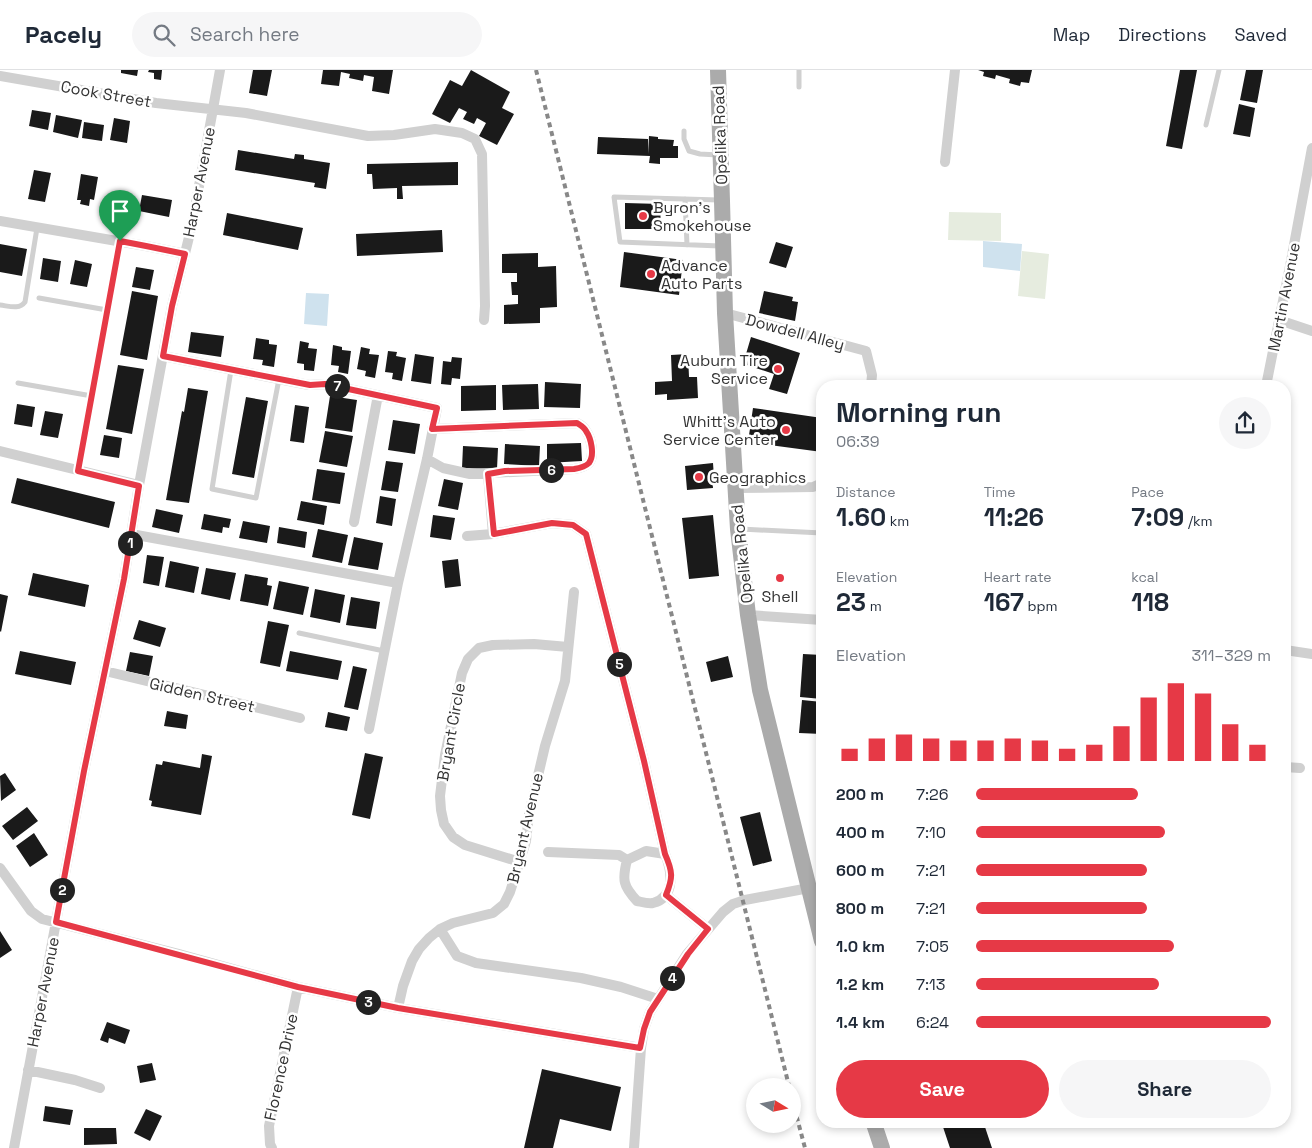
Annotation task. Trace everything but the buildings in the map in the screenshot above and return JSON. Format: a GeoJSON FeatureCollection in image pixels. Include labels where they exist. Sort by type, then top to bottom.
{"type":"FeatureCollection","features":[{"type":"Feature","properties":{"kind":"main road","name":"Opelika Road"},"geometry":{"type":"LineString","coordinates":[[718,70],[725,313],[738,529],[748,615],[760,690],[816,915]]}},
{"type":"Feature","properties":{"kind":"main road"},"geometry":{"type":"LineString","coordinates":[[875,1128],[882,1148]]}},
{"type":"Feature","properties":{"kind":"street","name":"Harper Avenue"},"geometry":{"type":"LineString","coordinates":[[14,1148],[84,771],[124,579],[172,306],[192,225],[220,70]]}},
{"type":"Feature","properties":{"kind":"street"},"geometry":{"type":"LineString","coordinates":[[945,162],[954,70]]}},
{"type":"Feature","properties":{"kind":"street","name":"Cook Street"},"geometry":{"type":"LineString","coordinates":[[0,76],[156,103],[246,113],[368,136],[394,135],[435,129],[462,133],[475,139],[482,154],[484,320]]}},
{"type":"Feature","properties":{"kind":"street","name":"Martin Avenue"},"geometry":{"type":"LineString","coordinates":[[1267,380],[1312,148]]}},
{"type":"Feature","properties":{"kind":"street"},"geometry":{"type":"LineString","coordinates":[[0,221],[185,254]]}},
{"type":"Feature","properties":{"kind":"street","name":"Dowdell Alley"},"geometry":{"type":"LineString","coordinates":[[725,313],[866,351],[872,380]]}},
{"type":"Feature","properties":{"kind":"street"},"geometry":{"type":"LineString","coordinates":[[1279,320],[1312,331]]}},
{"type":"Feature","properties":{"kind":"street"},"geometry":{"type":"LineString","coordinates":[[163,356],[310,385],[325,384],[437,408],[398,583],[369,729]]}},
{"type":"Feature","properties":{"kind":"street"},"geometry":{"type":"LineString","coordinates":[[354,522],[378,395]]}},
{"type":"Feature","properties":{"kind":"street"},"geometry":{"type":"LineString","coordinates":[[427,459],[443,468],[470,474],[488,474],[505,471],[574,469],[583,467],[590,462],[592,454],[587,432],[577,423],[432,429]]}},
{"type":"Feature","properties":{"kind":"street"},"geometry":{"type":"LineString","coordinates":[[0,451],[139,486]]}},
{"type":"Feature","properties":{"kind":"street"},"geometry":{"type":"LineString","coordinates":[[488,474],[494,534]]}},
{"type":"Feature","properties":{"kind":"street"},"geometry":{"type":"LineString","coordinates":[[736,488],[816,486]]}},
{"type":"Feature","properties":{"kind":"street"},"geometry":{"type":"LineString","coordinates":[[467,536],[494,534],[552,523],[573,525],[586,534],[644,761],[665,854],[670,865],[672,881],[666,895],[660,900],[651,903],[636,901],[627,890],[624,880],[627,860],[646,851],[665,854]]}},
{"type":"Feature","properties":{"kind":"street"},"geometry":{"type":"LineString","coordinates":[[131,534],[398,583]]}},
{"type":"Feature","properties":{"kind":"street","name":"Bryant Avenue"},"geometry":{"type":"LineString","coordinates":[[398,1008],[412,961],[419,949],[429,938],[440,929],[453,923],[493,913],[504,904],[510,892],[526,841],[529,814],[545,746],[565,681],[574,592]]}},
{"type":"Feature","properties":{"kind":"street"},"geometry":{"type":"LineString","coordinates":[[748,615],[816,620]]}},
{"type":"Feature","properties":{"kind":"street","name":"Bryant Circle"},"geometry":{"type":"LineString","coordinates":[[520,862],[464,845],[453,837],[444,824],[440,796],[445,755],[462,673],[468,659],[479,648],[492,645],[534,644],[568,647]]}},
{"type":"Feature","properties":{"kind":"street"},"geometry":{"type":"LineString","coordinates":[[1291,651],[1312,654]]}},
{"type":"Feature","properties":{"kind":"street","name":"Gidden Street"},"geometry":{"type":"LineString","coordinates":[[105,671],[300,718]]}},
{"type":"Feature","properties":{"kind":"street"},"geometry":{"type":"LineString","coordinates":[[1291,767],[1300,768]]}},
{"type":"Feature","properties":{"kind":"street"},"geometry":{"type":"LineString","coordinates":[[548,852],[619,855],[627,860]]}},
{"type":"Feature","properties":{"kind":"street"},"geometry":{"type":"LineString","coordinates":[[0,868],[31,911],[42,920],[56,922],[298,987],[398,1008],[640,1048]]}},
{"type":"Feature","properties":{"kind":"street"},"geometry":{"type":"LineString","coordinates":[[634,1148],[640,1048],[650,1012],[658,998],[688,954],[723,912],[733,904],[809,888]]}},
{"type":"Feature","properties":{"kind":"street"},"geometry":{"type":"LineString","coordinates":[[666,895],[708,929]]}},
{"type":"Feature","properties":{"kind":"street"},"geometry":{"type":"LineString","coordinates":[[440,929],[457,956],[476,963],[581,978],[622,987],[658,998]]}},
{"type":"Feature","properties":{"kind":"street","name":"Florence Drive"},"geometry":{"type":"LineString","coordinates":[[272,1148],[269,1126],[298,987]]}},
{"type":"Feature","properties":{"kind":"street"},"geometry":{"type":"LineString","coordinates":[[28,1070],[75,1080],[100,1088]]}},
{"type":"Feature","properties":{"kind":"lane"},"geometry":{"type":"LineString","coordinates":[[799,70],[799,87]]}},
{"type":"Feature","properties":{"kind":"lane"},"geometry":{"type":"LineString","coordinates":[[1206,125],[1219,70]]}},
{"type":"Feature","properties":{"kind":"lane"},"geometry":{"type":"LineString","coordinates":[[684,132],[684,140],[689,151],[700,154],[721,155]]}},
{"type":"Feature","properties":{"kind":"lane"},"geometry":{"type":"LineString","coordinates":[[722,200],[614,197],[620,242],[723,246]]}},
{"type":"Feature","properties":{"kind":"lane"},"geometry":{"type":"LineString","coordinates":[[685,199],[687,245]]}},
{"type":"Feature","properties":{"kind":"lane"},"geometry":{"type":"LineString","coordinates":[[0,304],[19,307],[25,302],[37,227]]}},
{"type":"Feature","properties":{"kind":"lane"},"geometry":{"type":"LineString","coordinates":[[78,471],[120,241]]}},
{"type":"Feature","properties":{"kind":"lane"},"geometry":{"type":"LineString","coordinates":[[39,298],[107,310]]}},
{"type":"Feature","properties":{"kind":"lane"},"geometry":{"type":"LineString","coordinates":[[231,370],[212,489],[256,498],[279,379]]}},
{"type":"Feature","properties":{"kind":"lane"},"geometry":{"type":"LineString","coordinates":[[18,383],[92,396]]}},
{"type":"Feature","properties":{"kind":"lane"},"geometry":{"type":"LineString","coordinates":[[738,529],[816,533]]}},
{"type":"Feature","properties":{"kind":"lane"},"geometry":{"type":"LineString","coordinates":[[299,633],[385,651]]}},
{"type":"Feature","properties":{"kind":"shaded area"},"geometry":{"type":"Polygon","coordinates":[[[949,212],[1001,213],[1001,241],[948,240],[949,212]]]}},
{"type":"Feature","properties":{"kind":"shaded area"},"geometry":{"type":"Polygon","coordinates":[[[1022,251],[1049,254],[1045,299],[1018,296],[1022,251]]]}},
{"type":"Feature","properties":{"kind":"water"},"geometry":{"type":"Polygon","coordinates":[[[983,241],[1022,244],[1020,271],[983,267],[983,241]]]}},
{"type":"Feature","properties":{"kind":"water"},"geometry":{"type":"Polygon","coordinates":[[[306,293],[329,294],[327,326],[304,324],[306,293]]]}},
{"type":"Feature","properties":{"kind":"railway"},"geometry":{"type":"LineString","coordinates":[[536,70],[787,1078]]}},
{"type":"Feature","properties":{"kind":"railway"},"geometry":{"type":"LineString","coordinates":[[801,1133],[805,1148]]}},
{"type":"Feature","properties":{"kind":"place","name":"Byron's Smokehouse"},"geometry":{"type":"Point","coordinates":[643,216]}},
{"type":"Feature","properties":{"kind":"place","name":"Advance Auto Parts"},"geometry":{"type":"Point","coordinates":[651,274]}},
{"type":"Feature","properties":{"kind":"place","name":"Auburn Tire Service"},"geometry":{"type":"Point","coordinates":[778,369]}},
{"type":"Feature","properties":{"kind":"place","name":"Whitt's Auto Service Center"},"geometry":{"type":"Point","coordinates":[786,430]}},
{"type":"Feature","properties":{"kind":"place","name":"Geographics"},"geometry":{"type":"Point","coordinates":[699,477]}},
{"type":"Feature","properties":{"kind":"place","name":"Shell"},"geometry":{"type":"Point","coordinates":[780,578]}},
{"type":"Feature","properties":{"kind":"route"},"geometry":{"type":"LineString","coordinates":[[120,241],[185,254],[172,306],[163,356],[310,385],[325,384],[437,408],[432,429],[577,423],[587,432],[592,454],[590,462],[583,467],[574,469],[505,471],[488,474],[494,534],[552,523],[573,525],[586,534],[644,761],[665,854],[670,865],[672,881],[666,895],[708,929],[688,954],[650,1012],[640,1048],[398,1008],[298,987],[56,922],[84,771],[124,579],[139,486],[78,471],[120,241]]}}]}
